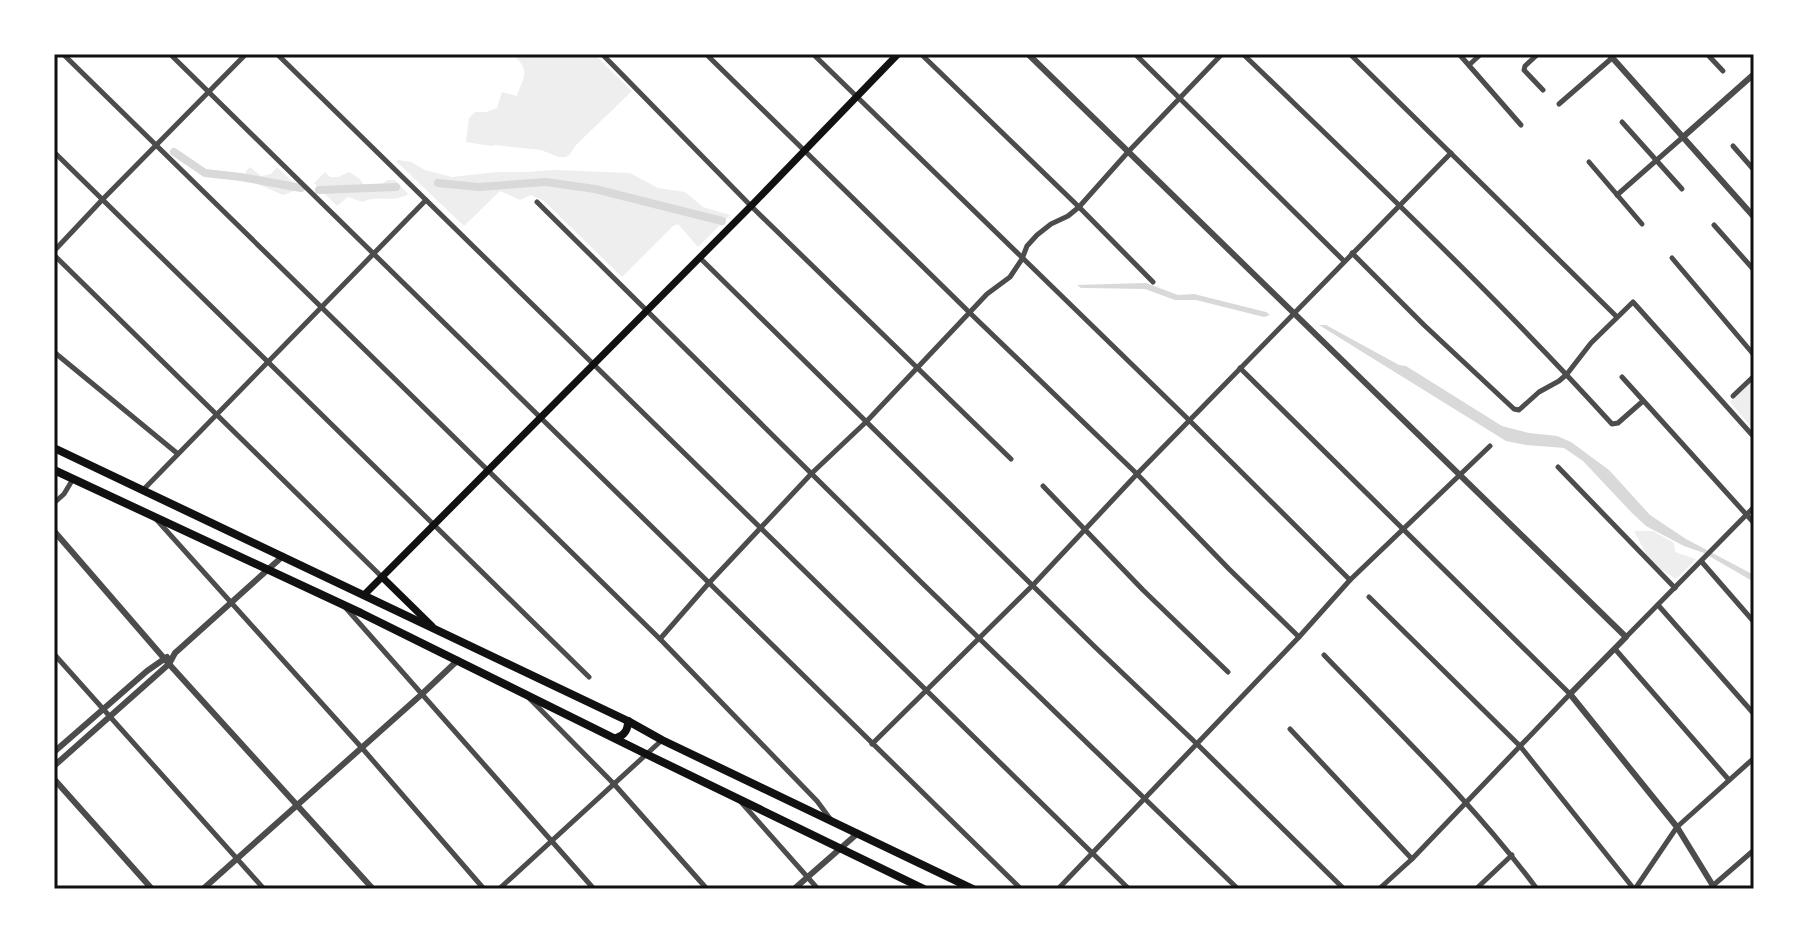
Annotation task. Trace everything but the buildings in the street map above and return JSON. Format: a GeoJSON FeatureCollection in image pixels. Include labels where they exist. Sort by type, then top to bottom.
{"type":"FeatureCollection","features":[{"type":"Feature","properties":{"kind":"main road"},"geometry":{"type":"LineString","coordinates":[[365,594],[898,54]]}},
{"type":"Feature","properties":{"kind":"main road"},"geometry":{"type":"LineString","coordinates":[[54,448],[365,594],[973,889]]}},
{"type":"Feature","properties":{"kind":"main road"},"geometry":{"type":"LineString","coordinates":[[54,470],[341,603],[924,889]]}},
{"type":"Feature","properties":{"kind":"main road"},"geometry":{"type":"LineString","coordinates":[[382,577],[435,629]]}},
{"type":"Feature","properties":{"kind":"main road"},"geometry":{"type":"LineString","coordinates":[[616,738],[623,736],[628,729],[628,721]]}},
{"type":"Feature","properties":{"kind":"street"},"geometry":{"type":"LineString","coordinates":[[63,54],[660,639],[832,820]]}},
{"type":"Feature","properties":{"kind":"street"},"geometry":{"type":"LineString","coordinates":[[170,54],[1021,889]]}},
{"type":"Feature","properties":{"kind":"street"},"geometry":{"type":"LineString","coordinates":[[246,54],[54,253],[382,577]]}},
{"type":"Feature","properties":{"kind":"street"},"geometry":{"type":"LineString","coordinates":[[277,54],[1129,889]]}},
{"type":"Feature","properties":{"kind":"street"},"geometry":{"type":"LineString","coordinates":[[602,54],[751,206],[1011,459]]}},
{"type":"Feature","properties":{"kind":"street"},"geometry":{"type":"LineString","coordinates":[[706,54],[1137,474],[1299,637]]}},
{"type":"Feature","properties":{"kind":"street"},"geometry":{"type":"LineString","coordinates":[[813,54],[1350,580]]}},
{"type":"Feature","properties":{"kind":"street"},"geometry":{"type":"LineString","coordinates":[[921,54],[1153,282]]}},
{"type":"Feature","properties":{"kind":"street"},"geometry":{"type":"LineString","coordinates":[[1028,54],[1626,637]]}},
{"type":"Feature","properties":{"kind":"street"},"geometry":{"type":"LineString","coordinates":[[1135,54],[1344,261]]}},
{"type":"Feature","properties":{"kind":"street"},"geometry":{"type":"LineString","coordinates":[[660,639],[812,473],[866,422],[987,294],[1010,277],[1027,246],[1037,235],[1079,207],[1222,54]]}},
{"type":"Feature","properties":{"kind":"street"},"geometry":{"type":"LineString","coordinates":[[1243,54],[1567,374],[1612,424],[1643,401]]}},
{"type":"Feature","properties":{"kind":"street"},"geometry":{"type":"LineString","coordinates":[[1350,54],[1616,316]]}},
{"type":"Feature","properties":{"kind":"street"},"geometry":{"type":"LineString","coordinates":[[1459,54],[1521,125]]}},
{"type":"Feature","properties":{"kind":"street"},"geometry":{"type":"LineString","coordinates":[[1469,65],[1481,54]]}},
{"type":"Feature","properties":{"kind":"street"},"geometry":{"type":"LineString","coordinates":[[1538,54],[1524,70],[1543,90]]}},
{"type":"Feature","properties":{"kind":"street"},"geometry":{"type":"LineString","coordinates":[[1707,54],[1723,71]]}},
{"type":"Feature","properties":{"kind":"street"},"geometry":{"type":"LineString","coordinates":[[1559,104],[1611,56],[1754,217]]}},
{"type":"Feature","properties":{"kind":"street"},"geometry":{"type":"LineString","coordinates":[[1617,195],[1754,74]]}},
{"type":"Feature","properties":{"kind":"street"},"geometry":{"type":"LineString","coordinates":[[1622,122],[1682,189]]}},
{"type":"Feature","properties":{"kind":"street"},"geometry":{"type":"LineString","coordinates":[[1733,146],[1754,170]]}},
{"type":"Feature","properties":{"kind":"street"},"geometry":{"type":"LineString","coordinates":[[54,152],[589,677]]}},
{"type":"Feature","properties":{"kind":"street"},"geometry":{"type":"LineString","coordinates":[[872,744],[1033,585],[1189,420],[1451,153]]}},
{"type":"Feature","properties":{"kind":"street"},"geometry":{"type":"LineString","coordinates":[[1589,162],[1642,224]]}},
{"type":"Feature","properties":{"kind":"street"},"geometry":{"type":"LineString","coordinates":[[142,490],[426,200]]}},
{"type":"Feature","properties":{"kind":"street"},"geometry":{"type":"LineString","coordinates":[[537,202],[1238,889]]}},
{"type":"Feature","properties":{"kind":"street"},"geometry":{"type":"LineString","coordinates":[[1714,225],[1754,270]]}},
{"type":"Feature","properties":{"kind":"street"},"geometry":{"type":"LineString","coordinates":[[1352,253],[1514,409],[1519,410],[1567,374],[1591,343],[1633,302],[1754,437]]}},
{"type":"Feature","properties":{"kind":"street"},"geometry":{"type":"LineString","coordinates":[[699,257],[1344,889]]}},
{"type":"Feature","properties":{"kind":"street"},"geometry":{"type":"LineString","coordinates":[[1672,258],[1754,355]]}},
{"type":"Feature","properties":{"kind":"street"},"geometry":{"type":"LineString","coordinates":[[54,352],[178,454]]}},
{"type":"Feature","properties":{"kind":"street"},"geometry":{"type":"LineString","coordinates":[[1240,368],[1570,694],[1677,827],[1712,888],[1754,850]]}},
{"type":"Feature","properties":{"kind":"street"},"geometry":{"type":"LineString","coordinates":[[1733,396],[1754,376]]}},
{"type":"Feature","properties":{"kind":"street"},"geometry":{"type":"LineString","coordinates":[[1622,377],[1754,523]]}},
{"type":"Feature","properties":{"kind":"street"},"geometry":{"type":"LineString","coordinates":[[1058,889],[1350,580],[1490,446]]}},
{"type":"Feature","properties":{"kind":"street"},"geometry":{"type":"LineString","coordinates":[[1558,467],[1675,588]]}},
{"type":"Feature","properties":{"kind":"street"},"geometry":{"type":"LineString","coordinates":[[54,503],[74,479]]}},
{"type":"Feature","properties":{"kind":"street"},"geometry":{"type":"LineString","coordinates":[[1043,486],[1143,590],[1228,672]]}},
{"type":"Feature","properties":{"kind":"street"},"geometry":{"type":"LineString","coordinates":[[1379,889],[1412,859],[1754,507]]}},
{"type":"Feature","properties":{"kind":"street"},"geometry":{"type":"LineString","coordinates":[[153,515],[484,889]]}},
{"type":"Feature","properties":{"kind":"street"},"geometry":{"type":"LineString","coordinates":[[54,531],[166,661],[373,889]]}},
{"type":"Feature","properties":{"kind":"street"},"geometry":{"type":"LineString","coordinates":[[54,766],[283,556]]}},
{"type":"Feature","properties":{"kind":"street"},"geometry":{"type":"LineString","coordinates":[[1702,559],[1754,622]]}},
{"type":"Feature","properties":{"kind":"street"},"geometry":{"type":"LineString","coordinates":[[1369,597],[1520,746],[1635,889],[1677,827],[1754,758]]}},
{"type":"Feature","properties":{"kind":"street"},"geometry":{"type":"LineString","coordinates":[[341,603],[594,889]]}},
{"type":"Feature","properties":{"kind":"street"},"geometry":{"type":"LineString","coordinates":[[1658,605],[1754,714]]}},
{"type":"Feature","properties":{"kind":"street"},"geometry":{"type":"LineString","coordinates":[[1615,649],[1729,780]]}},
{"type":"Feature","properties":{"kind":"street"},"geometry":{"type":"LineString","coordinates":[[54,654],[264,889]]}},
{"type":"Feature","properties":{"kind":"street"},"geometry":{"type":"LineString","coordinates":[[1324,655],[1467,802],[1537,889]]}},
{"type":"Feature","properties":{"kind":"street"},"geometry":{"type":"LineString","coordinates":[[203,889],[458,660]]}},
{"type":"Feature","properties":{"kind":"street"},"geometry":{"type":"LineString","coordinates":[[54,752],[103,709],[166,661]]}},
{"type":"Feature","properties":{"kind":"street"},"geometry":{"type":"LineString","coordinates":[[523,692],[614,784],[707,889]]}},
{"type":"Feature","properties":{"kind":"street"},"geometry":{"type":"LineString","coordinates":[[1290,729],[1412,859]]}},
{"type":"Feature","properties":{"kind":"street"},"geometry":{"type":"LineString","coordinates":[[499,889],[662,740]]}},
{"type":"Feature","properties":{"kind":"street"},"geometry":{"type":"LineString","coordinates":[[54,779],[152,889]]}},
{"type":"Feature","properties":{"kind":"street"},"geometry":{"type":"LineString","coordinates":[[737,799],[818,889]]}},
{"type":"Feature","properties":{"kind":"street"},"geometry":{"type":"LineString","coordinates":[[794,889],[858,833]]}},
{"type":"Feature","properties":{"kind":"street"},"geometry":{"type":"LineString","coordinates":[[1476,889],[1512,855]]}},
{"type":"Feature","properties":{"kind":"shaded area"},"geometry":{"type":"Polygon","coordinates":[[[512,54],[594,54],[632,91],[566,157],[541,150],[466,142],[469,118],[475,112],[497,108],[502,92],[517,96],[524,69],[512,54]]]}},
{"type":"Feature","properties":{"kind":"shaded area"},"geometry":{"type":"Polygon","coordinates":[[[398,160],[452,177],[555,170],[630,173],[658,188],[685,192],[703,207],[730,215],[698,247],[678,224],[673,226],[622,277],[544,201],[531,195],[520,200],[500,191],[464,226],[398,160]]]}},
{"type":"Feature","properties":{"kind":"shaded area"},"geometry":{"type":"Polygon","coordinates":[[[250,167],[261,176],[271,174],[277,167],[300,189],[283,195],[253,182],[245,172],[250,167]]]}},
{"type":"Feature","properties":{"kind":"shaded area"},"geometry":{"type":"Polygon","coordinates":[[[325,172],[330,177],[338,177],[349,172],[363,184],[381,185],[387,180],[395,180],[408,194],[363,202],[348,197],[337,206],[314,183],[325,172]]]}},
{"type":"Feature","properties":{"kind":"shaded area"},"geometry":{"type":"Polygon","coordinates":[[[1146,283],[1178,295],[1194,294],[1270,315],[1264,317],[1196,300],[1175,300],[1145,289],[1081,288],[1077,285],[1146,283]]]}},
{"type":"Feature","properties":{"kind":"shaded area"},"geometry":{"type":"Polygon","coordinates":[[[1319,325],[1326,325],[1406,366],[1502,426],[1557,436],[1571,442],[1609,470],[1650,515],[1686,539],[1754,575],[1754,582],[1704,553],[1646,526],[1583,461],[1564,448],[1506,441],[1319,325]]]}},
{"type":"Feature","properties":{"kind":"shaded area"},"geometry":{"type":"Polygon","coordinates":[[[1754,380],[1754,430],[1730,402],[1754,380]]]}},
{"type":"Feature","properties":{"kind":"shaded area"},"geometry":{"type":"Polygon","coordinates":[[[1634,531],[1653,531],[1674,543],[1675,552],[1696,559],[1676,579],[1651,563],[1634,531]]]}},
{"type":"Feature","properties":{"kind":"waterway"},"geometry":{"type":"LineString","coordinates":[[174,152],[205,173],[301,188]]}},
{"type":"Feature","properties":{"kind":"waterway"},"geometry":{"type":"LineString","coordinates":[[438,183],[479,187],[546,182],[595,189],[722,221]]}},
{"type":"Feature","properties":{"kind":"waterway"},"geometry":{"type":"LineString","coordinates":[[319,190],[396,187]]}}]}
